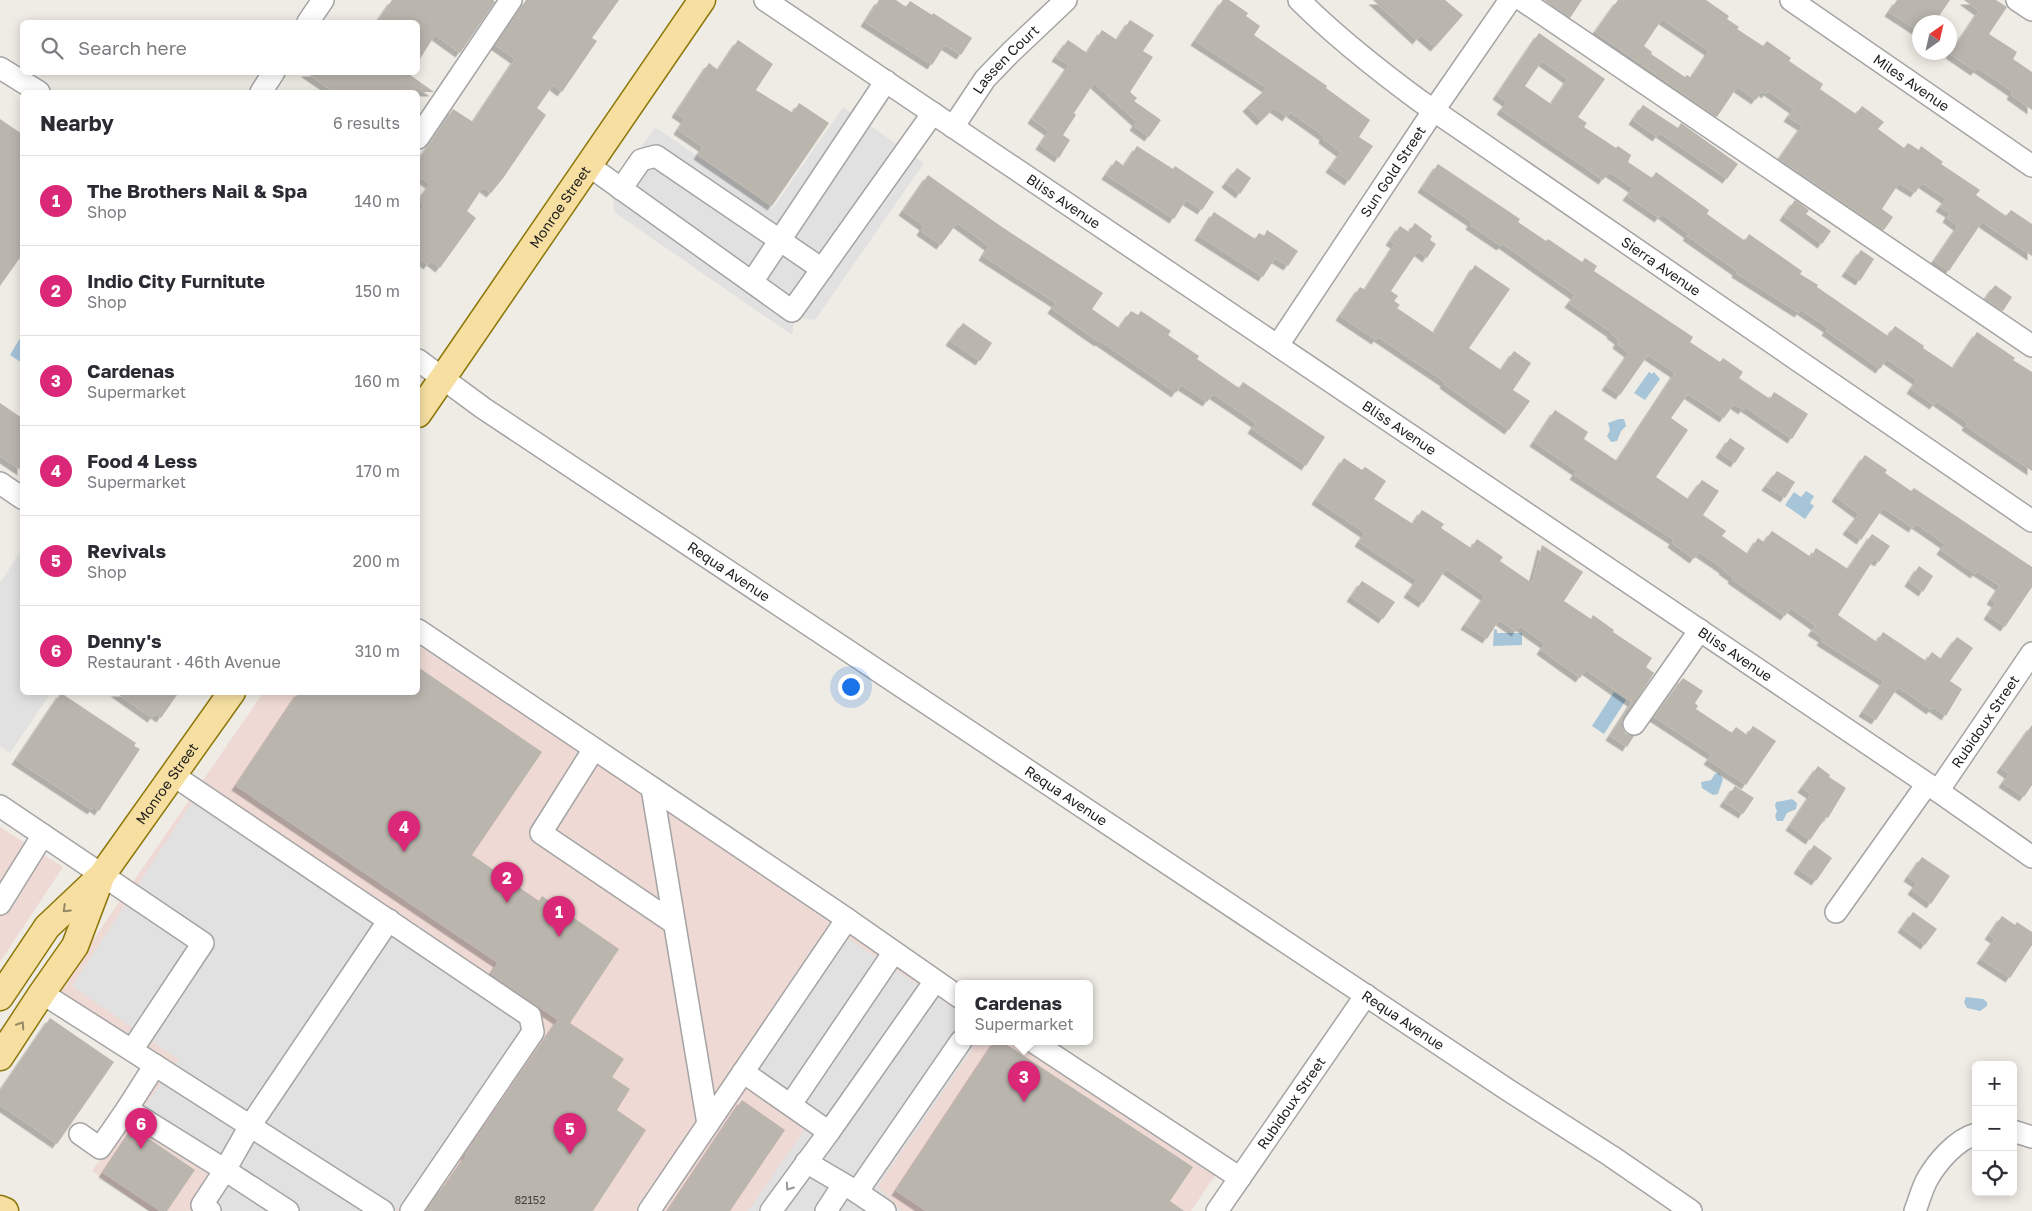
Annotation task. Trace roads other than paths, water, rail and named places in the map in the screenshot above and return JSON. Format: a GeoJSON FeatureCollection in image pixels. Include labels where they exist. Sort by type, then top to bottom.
{"type":"FeatureCollection","features":[{"type":"Feature","properties":{"kind":"main road","name":"Monroe Street"},"geometry":{"type":"LineString","coordinates":[[420,411],[702,0]]}},
{"type":"Feature","properties":{"kind":"main road","name":"Monroe Street"},"geometry":{"type":"LineString","coordinates":[[0,997],[7,971],[47,927],[102,875],[230,695]]}},
{"type":"Feature","properties":{"kind":"main road","name":"Monroe Street"},"geometry":{"type":"LineString","coordinates":[[0,1057],[75,946],[102,875]]}},
{"type":"Feature","properties":{"kind":"main road"},"geometry":{"type":"LineString","coordinates":[[0,1209],[5,1211]]}},
{"type":"Feature","properties":{"kind":"street"},"geometry":{"type":"LineString","coordinates":[[309,20],[324,0]]}},
{"type":"Feature","properties":{"kind":"street"},"geometry":{"type":"LineString","coordinates":[[420,135],[511,0]]}},
{"type":"Feature","properties":{"kind":"street","name":"Bliss Avenue"},"geometry":{"type":"LineString","coordinates":[[765,0],[1700,630],[2032,857]]}},
{"type":"Feature","properties":{"kind":"street","name":"Lassen Court"},"geometry":{"type":"LineString","coordinates":[[953,126],[985,79],[1066,0]]}},
{"type":"Feature","properties":{"kind":"street","name":"Sierra Avenue"},"geometry":{"type":"LineString","coordinates":[[1299,0],[1315,16],[1389,78],[1434,110],[2032,521]]}},
{"type":"Feature","properties":{"kind":"street","name":"Sun Gold Street"},"geometry":{"type":"LineString","coordinates":[[1278,345],[1434,110],[1510,0]]}},
{"type":"Feature","properties":{"kind":"street"},"geometry":{"type":"LineString","coordinates":[[1522,0],[2032,346]]}},
{"type":"Feature","properties":{"kind":"street","name":"Miles Avenue"},"geometry":{"type":"LineString","coordinates":[[1791,0],[2032,166]]}},
{"type":"Feature","properties":{"kind":"street"},"geometry":{"type":"LineString","coordinates":[[2017,0],[2032,10]]}},
{"type":"Feature","properties":{"kind":"street"},"geometry":{"type":"LineString","coordinates":[[0,68],[36,90]]}},
{"type":"Feature","properties":{"kind":"street"},"geometry":{"type":"LineString","coordinates":[[264,90],[272,75]]}},
{"type":"Feature","properties":{"kind":"street"},"geometry":{"type":"LineString","coordinates":[[752,282],[886,81]]}},
{"type":"Feature","properties":{"kind":"street"},"geometry":{"type":"LineString","coordinates":[[588,165],[792,311],[933,113]]}},
{"type":"Feature","properties":{"kind":"street"},"geometry":{"type":"LineString","coordinates":[[621,189],[641,160],[656,156],[822,269]]}},
{"type":"Feature","properties":{"kind":"street","name":"Requa Avenue"},"geometry":{"type":"LineString","coordinates":[[420,361],[483,408],[1366,996],[1611,1156],[1691,1211]]}},
{"type":"Feature","properties":{"kind":"street"},"geometry":{"type":"LineString","coordinates":[[0,483],[20,497]]}},
{"type":"Feature","properties":{"kind":"street"},"geometry":{"type":"LineString","coordinates":[[1634,724],[1700,630]]}},
{"type":"Feature","properties":{"kind":"street"},"geometry":{"type":"LineString","coordinates":[[420,631],[847,919],[955,994]]}},
{"type":"Feature","properties":{"kind":"street","name":"Rubidoux Street"},"geometry":{"type":"LineString","coordinates":[[1836,912],[1932,788],[2032,653]]}},
{"type":"Feature","properties":{"kind":"street"},"geometry":{"type":"LineString","coordinates":[[594,749],[541,834],[674,923]]}},
{"type":"Feature","properties":{"kind":"street"},"geometry":{"type":"LineString","coordinates":[[173,774],[530,1016],[533,1032],[411,1211]]}},
{"type":"Feature","properties":{"kind":"street"},"geometry":{"type":"LineString","coordinates":[[652,788],[708,1124]]}},
{"type":"Feature","properties":{"kind":"street"},"geometry":{"type":"LineString","coordinates":[[0,806],[203,943],[132,1050]]}},
{"type":"Feature","properties":{"kind":"street"},"geometry":{"type":"LineString","coordinates":[[0,904],[43,835]]}},
{"type":"Feature","properties":{"kind":"street"},"geometry":{"type":"LineString","coordinates":[[648,1211],[847,919]]}},
{"type":"Feature","properties":{"kind":"street"},"geometry":{"type":"LineString","coordinates":[[210,1211],[202,1205],[250,1126],[389,920]]}},
{"type":"Feature","properties":{"kind":"street"},"geometry":{"type":"LineString","coordinates":[[791,1104],[894,952]]}},
{"type":"Feature","properties":{"kind":"street"},"geometry":{"type":"LineString","coordinates":[[772,1211],[935,980]]}},
{"type":"Feature","properties":{"kind":"street"},"geometry":{"type":"LineString","coordinates":[[42,993],[383,1211]]}},
{"type":"Feature","properties":{"kind":"street","name":"Rubidoux Street"},"geometry":{"type":"LineString","coordinates":[[1217,1211],[1366,996]]}},
{"type":"Feature","properties":{"kind":"street"},"geometry":{"type":"LineString","coordinates":[[826,1211],[850,1189],[958,1045]]}},
{"type":"Feature","properties":{"kind":"street"},"geometry":{"type":"LineString","coordinates":[[1038,1045],[1240,1178]]}},
{"type":"Feature","properties":{"kind":"street"},"geometry":{"type":"LineString","coordinates":[[80,1134],[100,1148],[155,1065]]}},
{"type":"Feature","properties":{"kind":"street"},"geometry":{"type":"LineString","coordinates":[[743,1072],[829,1132]]}},
{"type":"Feature","properties":{"kind":"street"},"geometry":{"type":"LineString","coordinates":[[127,1108],[288,1211]]}},
{"type":"Feature","properties":{"kind":"street"},"geometry":{"type":"LineString","coordinates":[[2017,1132],[2032,1137]]}},
{"type":"Feature","properties":{"kind":"street"},"geometry":{"type":"LineString","coordinates":[[1915,1211],[1927,1179],[1944,1155],[1972,1135]]}},
{"type":"Feature","properties":{"kind":"street"},"geometry":{"type":"LineString","coordinates":[[806,1162],[883,1210]]}},
{"type":"Feature","properties":{"kind":"water"},"geometry":{"type":"Polygon","coordinates":[[[20,338],[20,362],[10,355],[20,338]]]}},
{"type":"Feature","properties":{"kind":"water"},"geometry":{"type":"Polygon","coordinates":[[[1649,372],[1652,374],[1654,372],[1660,379],[1645,400],[1634,393],[1649,372]]]}},
{"type":"Feature","properties":{"kind":"water"},"geometry":{"type":"Polygon","coordinates":[[[1624,419],[1626,426],[1621,431],[1617,441],[1611,442],[1607,436],[1610,430],[1608,423],[1624,419]]]}},
{"type":"Feature","properties":{"kind":"water"},"geometry":{"type":"Polygon","coordinates":[[[1806,491],[1814,496],[1810,503],[1814,506],[1805,519],[1785,505],[1794,492],[1801,497],[1806,491]]]}},
{"type":"Feature","properties":{"kind":"water"},"geometry":{"type":"Polygon","coordinates":[[[1494,629],[1497,630],[1497,633],[1522,633],[1522,645],[1493,646],[1494,629]]]}},
{"type":"Feature","properties":{"kind":"water"},"geometry":{"type":"Polygon","coordinates":[[[1614,692],[1626,700],[1604,734],[1592,726],[1614,692]]]}},
{"type":"Feature","properties":{"kind":"water"},"geometry":{"type":"Polygon","coordinates":[[[1719,773],[1723,779],[1718,794],[1713,795],[1702,788],[1701,782],[1711,780],[1715,774],[1719,773]]]}},
{"type":"Feature","properties":{"kind":"water"},"geometry":{"type":"Polygon","coordinates":[[[1792,799],[1797,803],[1796,809],[1787,813],[1783,821],[1777,821],[1775,816],[1777,811],[1776,802],[1792,799]]]}},
{"type":"Feature","properties":{"kind":"water"},"geometry":{"type":"Polygon","coordinates":[[[1966,997],[1983,999],[1987,1002],[1987,1006],[1980,1011],[1967,1008],[1964,1002],[1966,997]]]}},
{"type":"Feature","properties":{"kind":"place","name":"Food 4 Less"},"geometry":{"type":"Point","coordinates":[404,852]}},
{"type":"Feature","properties":{"kind":"place","name":"Indio City Furnitute"},"geometry":{"type":"Point","coordinates":[507,903]}},
{"type":"Feature","properties":{"kind":"place","name":"The Brothers Nail & Spa"},"geometry":{"type":"Point","coordinates":[559,937]}},
{"type":"Feature","properties":{"kind":"place","name":"Cardenas"},"geometry":{"type":"Point","coordinates":[1024,1102]}},
{"type":"Feature","properties":{"kind":"place","name":"Denny's"},"geometry":{"type":"Point","coordinates":[141,1149]}},
{"type":"Feature","properties":{"kind":"place","name":"Revivals"},"geometry":{"type":"Point","coordinates":[570,1154]}}]}
